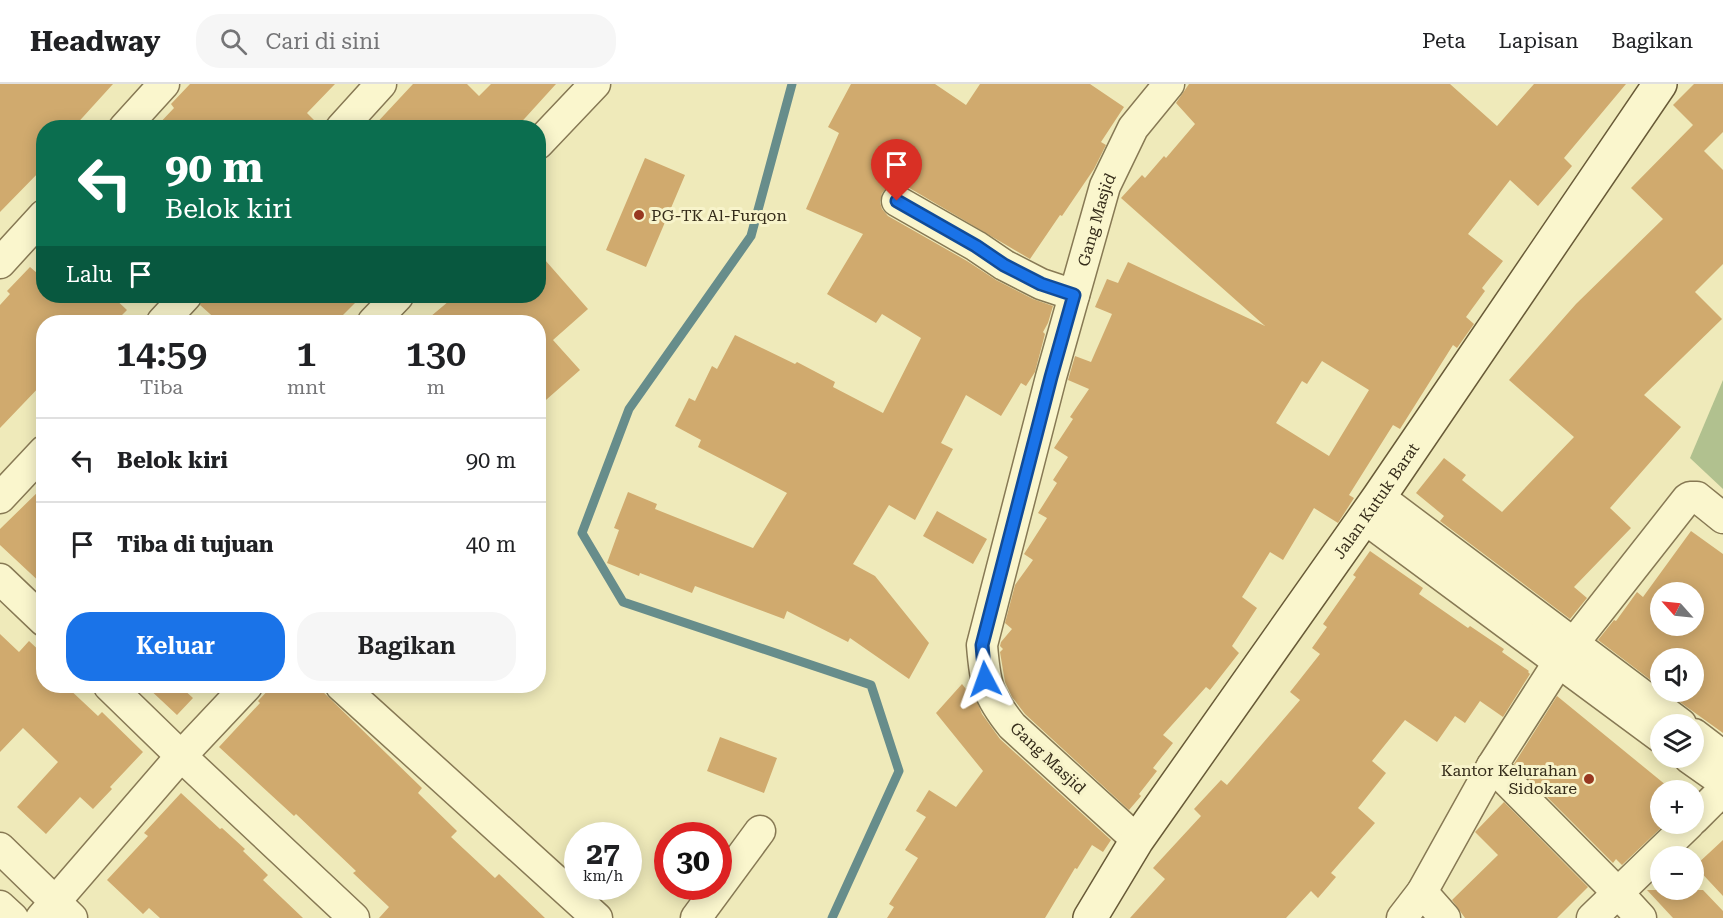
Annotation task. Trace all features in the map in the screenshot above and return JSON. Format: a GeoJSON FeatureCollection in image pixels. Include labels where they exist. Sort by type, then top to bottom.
{"type":"FeatureCollection","features":[{"type":"Feature","properties":{"kind":"street"},"geometry":{"type":"LineString","coordinates":[[131,120],[164,84]]}},
{"type":"Feature","properties":{"kind":"street"},"geometry":{"type":"LineString","coordinates":[[348,120],[381,84]]}},
{"type":"Feature","properties":{"kind":"street"},"geometry":{"type":"LineString","coordinates":[[546,136],[595,84]]}},
{"type":"Feature","properties":{"kind":"street","name":"Gang Masjid"},"geometry":{"type":"LineString","coordinates":[[1137,840],[1012,726],[996,706],[985,679],[982,645],[1051,377],[1105,186],[1133,128],[1169,84]]}},
{"type":"Feature","properties":{"kind":"street","name":"Jalan Kutuk Barat"},"geometry":{"type":"LineString","coordinates":[[1090,918],[1137,840],[1372,508],[1660,84]]}},
{"type":"Feature","properties":{"kind":"street"},"geometry":{"type":"LineString","coordinates":[[897,201],[976,246],[1004,265],[1041,284],[1074,295]]}},
{"type":"Feature","properties":{"kind":"street"},"geometry":{"type":"LineString","coordinates":[[0,262],[36,224]]}},
{"type":"Feature","properties":{"kind":"street"},"geometry":{"type":"LineString","coordinates":[[168,315],[180,303]]}},
{"type":"Feature","properties":{"kind":"street"},"geometry":{"type":"LineString","coordinates":[[380,315],[391,303]]}},
{"type":"Feature","properties":{"kind":"street"},"geometry":{"type":"LineString","coordinates":[[0,498],[36,460]]}},
{"type":"Feature","properties":{"kind":"street"},"geometry":{"type":"LineString","coordinates":[[1402,918],[1422,892],[1492,766],[1566,653],[1687,500],[1690,497],[1697,497],[1723,518]]}},
{"type":"Feature","properties":{"kind":"street"},"geometry":{"type":"LineString","coordinates":[[1372,508],[1566,653],[1650,728]]}},
{"type":"Feature","properties":{"kind":"street"},"geometry":{"type":"LineString","coordinates":[[0,579],[36,613]]}},
{"type":"Feature","properties":{"kind":"street"},"geometry":{"type":"LineString","coordinates":[[1566,653],[1665,714]]}},
{"type":"Feature","properties":{"kind":"street"},"geometry":{"type":"LineString","coordinates":[[116,693],[354,918]]}},
{"type":"Feature","properties":{"kind":"street"},"geometry":{"type":"LineString","coordinates":[[0,848],[56,913],[181,756],[240,693]]}},
{"type":"Feature","properties":{"kind":"street"},"geometry":{"type":"LineString","coordinates":[[349,693],[597,918]]}},
{"type":"Feature","properties":{"kind":"street"},"geometry":{"type":"LineString","coordinates":[[1704,742],[1723,756]]}},
{"type":"Feature","properties":{"kind":"street"},"geometry":{"type":"LineString","coordinates":[[1492,766],[1641,918]]}},
{"type":"Feature","properties":{"kind":"street"},"geometry":{"type":"LineString","coordinates":[[1703,768],[1723,782]]}},
{"type":"Feature","properties":{"kind":"street"},"geometry":{"type":"LineString","coordinates":[[1704,809],[1723,790]]}},
{"type":"Feature","properties":{"kind":"street"},"geometry":{"type":"LineString","coordinates":[[696,918],[760,831]]}},
{"type":"Feature","properties":{"kind":"street"},"geometry":{"type":"LineString","coordinates":[[1592,918],[1679,834]]}},
{"type":"Feature","properties":{"kind":"street"},"geometry":{"type":"LineString","coordinates":[[1422,892],[1445,918]]}},
{"type":"Feature","properties":{"kind":"street"},"geometry":{"type":"LineString","coordinates":[[0,906],[13,918]]}},
{"type":"Feature","properties":{"kind":"green space"},"geometry":{"type":"Polygon","coordinates":[[[1723,380],[1723,489],[1690,458],[1723,380]]]}},
{"type":"Feature","properties":{"kind":"building"},"geometry":{"type":"Polygon","coordinates":[[[0,84],[113,84],[80,120],[36,120],[36,175],[0,212],[0,84]]]}},
{"type":"Feature","properties":{"kind":"building"},"geometry":{"type":"Polygon","coordinates":[[[190,84],[335,84],[307,113],[314,120],[163,120],[174,108],[171,104],[190,84]]]}},
{"type":"Feature","properties":{"kind":"building"},"geometry":{"type":"Polygon","coordinates":[[[413,84],[467,84],[479,96],[491,84],[556,84],[523,120],[379,120],[413,84]]]}},
{"type":"Feature","properties":{"kind":"building"},"geometry":{"type":"Polygon","coordinates":[[[851,84],[935,84],[966,105],[980,84],[1090,84],[1124,107],[1101,142],[1106,145],[1094,169],[1030,259],[906,186],[897,184],[889,186],[882,193],[880,202],[888,216],[996,280],[1033,299],[1053,306],[1043,332],[1045,334],[1035,372],[1026,386],[1021,383],[1001,416],[966,395],[941,443],[953,449],[915,520],[889,505],[853,564],[875,576],[929,643],[909,679],[850,638],[848,642],[787,611],[784,619],[695,586],[692,593],[607,563],[619,530],[614,528],[628,492],[657,504],[655,509],[753,548],[787,493],[698,447],[701,440],[675,426],[689,398],[695,401],[712,366],[717,369],[735,335],[795,364],[797,362],[835,382],[833,387],[883,413],[921,338],[882,314],[876,323],[827,294],[863,234],[806,209],[839,133],[828,127],[851,84]]]}},
{"type":"Feature","properties":{"kind":"building"},"geometry":{"type":"Polygon","coordinates":[[[1189,84],[1450,84],[1497,126],[1534,84],[1626,84],[1564,158],[1572,166],[1538,206],[1510,180],[1468,234],[1503,261],[1482,288],[1485,291],[1466,317],[1474,324],[1457,348],[1453,345],[1400,429],[1393,425],[1349,495],[1354,498],[1338,523],[1314,508],[1283,560],[1270,552],[1242,597],[1257,608],[1232,646],[1239,653],[1210,690],[1206,687],[1163,735],[1173,743],[1153,768],[1157,771],[1129,810],[1025,714],[1012,697],[1005,682],[1000,652],[1003,649],[1000,646],[1012,629],[1005,623],[1015,585],[1033,560],[1024,554],[1047,518],[1038,513],[1057,483],[1053,480],[1068,457],[1054,448],[1073,419],[1070,417],[1089,389],[1068,380],[1075,356],[1091,362],[1112,314],[1095,307],[1107,279],[1118,283],[1128,262],[1265,326],[1121,198],[1142,175],[1145,178],[1164,156],[1166,158],[1195,124],[1176,103],[1189,84]],[[1322,361],[1307,384],[1302,381],[1276,423],[1329,456],[1369,390],[1322,361]]]}},
{"type":"Feature","properties":{"kind":"building"},"geometry":{"type":"Polygon","coordinates":[[[1694,84],[1723,84],[1723,132],[1704,151],[1723,170],[1723,264],[1695,292],[1722,319],[1644,395],[1681,427],[1610,508],[1631,528],[1574,587],[1587,598],[1570,619],[1440,521],[1444,516],[1416,493],[1444,458],[1466,475],[1462,480],[1502,512],[1574,437],[1509,380],[1576,304],[1663,219],[1631,188],[1693,125],[1673,105],[1694,84]]]}},
{"type":"Feature","properties":{"kind":"building"},"geometry":{"type":"Polygon","coordinates":[[[645,158],[685,175],[646,267],[606,250],[645,158]]]}},
{"type":"Feature","properties":{"kind":"building"},"geometry":{"type":"Polygon","coordinates":[[[546,261],[588,309],[553,340],[580,370],[546,400],[546,315],[432,315],[447,303],[546,303],[546,261]]]}},
{"type":"Feature","properties":{"kind":"building"},"geometry":{"type":"Polygon","coordinates":[[[30,267],[36,272],[36,303],[120,303],[127,310],[122,315],[36,315],[36,390],[0,428],[0,305],[10,294],[7,291],[30,267]]]}},
{"type":"Feature","properties":{"kind":"building"},"geometry":{"type":"Polygon","coordinates":[[[201,303],[355,303],[343,315],[211,315],[200,305],[201,303]]]}},
{"type":"Feature","properties":{"kind":"building"},"geometry":{"type":"Polygon","coordinates":[[[36,494],[36,579],[0,545],[0,529],[36,494]]]}},
{"type":"Feature","properties":{"kind":"building"},"geometry":{"type":"Polygon","coordinates":[[[937,511],[987,539],[973,564],[923,536],[937,511]]]}},
{"type":"Feature","properties":{"kind":"building"},"geometry":{"type":"Polygon","coordinates":[[[1691,531],[1723,554],[1723,733],[1704,719],[1704,714],[1697,714],[1680,702],[1704,702],[1704,648],[1650,648],[1650,679],[1598,640],[1614,620],[1616,621],[1637,592],[1643,597],[1650,587],[1650,636],[1704,636],[1704,582],[1654,582],[1691,531]]]}},
{"type":"Feature","properties":{"kind":"building"},"geometry":{"type":"Polygon","coordinates":[[[1370,551],[1423,588],[1419,594],[1468,628],[1470,626],[1504,649],[1502,652],[1529,671],[1530,674],[1503,717],[1480,701],[1465,723],[1455,716],[1437,742],[1405,720],[1372,761],[1386,773],[1358,808],[1375,823],[1331,873],[1336,877],[1318,898],[1311,891],[1286,918],[1130,918],[1165,879],[1153,868],[1201,816],[1194,809],[1221,780],[1227,785],[1300,700],[1290,692],[1320,654],[1312,648],[1327,627],[1323,624],[1356,577],[1353,575],[1370,551]]]}},
{"type":"Feature","properties":{"kind":"building"},"geometry":{"type":"Polygon","coordinates":[[[0,634],[19,652],[29,641],[36,648],[36,693],[73,693],[98,716],[102,712],[143,752],[93,809],[80,797],[46,834],[17,807],[58,762],[23,728],[0,752],[0,634]]]}},
{"type":"Feature","properties":{"kind":"building"},"geometry":{"type":"Polygon","coordinates":[[[962,684],[966,689],[970,684],[982,714],[1000,739],[1111,840],[1103,852],[1092,845],[1077,869],[1075,868],[1045,918],[887,918],[894,907],[889,904],[918,858],[905,850],[926,817],[916,811],[929,790],[956,807],[983,771],[936,713],[962,684]]]}},
{"type":"Feature","properties":{"kind":"building"},"geometry":{"type":"Polygon","coordinates":[[[153,693],[188,693],[193,698],[177,715],[153,693]]]}},
{"type":"Feature","properties":{"kind":"building"},"geometry":{"type":"Polygon","coordinates":[[[265,693],[324,693],[422,788],[418,793],[457,831],[451,837],[495,878],[499,874],[545,918],[379,918],[389,907],[353,873],[356,871],[296,814],[294,816],[219,747],[260,703],[258,701],[265,693]]]}},
{"type":"Feature","properties":{"kind":"building","name":"Kantor Kelurahan Sidokare"},"geometry":{"type":"Polygon","coordinates":[[[1557,696],[1660,780],[1650,780],[1650,834],[1655,834],[1622,865],[1616,859],[1613,863],[1514,764],[1557,696]]]}},
{"type":"Feature","properties":{"kind":"building"},"geometry":{"type":"Polygon","coordinates":[[[720,737],[777,758],[764,793],[707,771],[720,737]]]}},
{"type":"Feature","properties":{"kind":"building"},"geometry":{"type":"Polygon","coordinates":[[[181,793],[245,849],[243,851],[268,875],[263,880],[303,918],[160,918],[149,908],[143,914],[107,880],[148,836],[144,833],[181,793]]]}},
{"type":"Feature","properties":{"kind":"building"},"geometry":{"type":"Polygon","coordinates":[[[1504,802],[1588,887],[1557,918],[1465,918],[1452,900],[1498,855],[1475,832],[1504,802]]]}},
{"type":"Feature","properties":{"kind":"building"},"geometry":{"type":"Polygon","coordinates":[[[1723,840],[1723,896],[1704,876],[1704,858],[1723,840]]]}},
{"type":"Feature","properties":{"kind":"building"},"geometry":{"type":"Polygon","coordinates":[[[1704,891],[1723,911],[1723,918],[1673,918],[1656,900],[1704,900],[1704,891]]]}},
{"type":"Feature","properties":{"kind":"waterway"},"geometry":{"type":"LineString","coordinates":[[792,84],[751,236],[629,409],[582,533],[623,602],[871,685],[899,771],[832,918]]}},
{"type":"Feature","properties":{"kind":"place","name":"PG-TK Al-Furqon"},"geometry":{"type":"Point","coordinates":[639,215]}},
{"type":"Feature","properties":{"kind":"place","name":"Kantor Kelurahan Sidokare"},"geometry":{"type":"Point","coordinates":[1589,779]}},
{"type":"Feature","properties":{"kind":"route"},"geometry":{"type":"LineString","coordinates":[[897,201],[976,246],[1004,265],[1041,284],[1074,295],[982,645],[985,679]]}}]}
